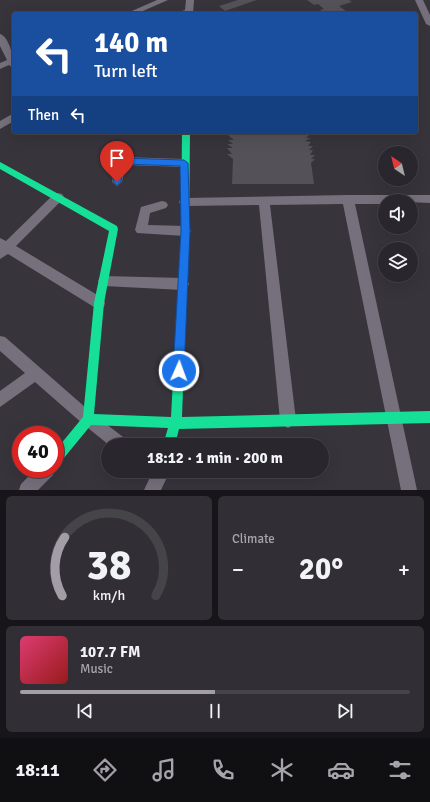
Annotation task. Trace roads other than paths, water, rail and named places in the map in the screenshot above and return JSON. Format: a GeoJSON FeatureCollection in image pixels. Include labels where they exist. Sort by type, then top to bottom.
{"type":"FeatureCollection","features":[{"type":"Feature","properties":{"kind":"street"},"geometry":{"type":"LineString","coordinates":[[132,12],[144,4],[164,0]]}},
{"type":"Feature","properties":{"kind":"street"},"geometry":{"type":"LineString","coordinates":[[189,12],[190,0]]}},
{"type":"Feature","properties":{"kind":"street"},"geometry":{"type":"LineString","coordinates":[[419,0],[430,24]]}},
{"type":"Feature","properties":{"kind":"street"},"geometry":{"type":"LineString","coordinates":[[0,37],[12,58]]}},
{"type":"Feature","properties":{"kind":"street"},"geometry":{"type":"LineString","coordinates":[[0,66],[12,63]]}},
{"type":"Feature","properties":{"kind":"street"},"geometry":{"type":"LineString","coordinates":[[0,126],[12,117]]}},
{"type":"Feature","properties":{"kind":"street"},"geometry":{"type":"LineString","coordinates":[[171,438],[177,415],[185,231],[184,163],[186,134]]}},
{"type":"Feature","properties":{"kind":"street"},"geometry":{"type":"LineString","coordinates":[[117,182],[121,161],[184,163]]}},
{"type":"Feature","properties":{"kind":"street"},"geometry":{"type":"LineString","coordinates":[[0,165],[114,229],[99,303],[88,419],[64,449]]}},
{"type":"Feature","properties":{"kind":"street"},"geometry":{"type":"LineString","coordinates":[[58,197],[2,248],[99,303]]}},
{"type":"Feature","properties":{"kind":"street"},"geometry":{"type":"LineString","coordinates":[[348,199],[393,418],[410,490]]}},
{"type":"Feature","properties":{"kind":"street"},"geometry":{"type":"LineString","coordinates":[[185,202],[430,199]]}},
{"type":"Feature","properties":{"kind":"street"},"geometry":{"type":"LineString","coordinates":[[264,200],[288,420]]}},
{"type":"Feature","properties":{"kind":"street"},"geometry":{"type":"LineString","coordinates":[[162,205],[145,210],[141,230],[185,231]]}},
{"type":"Feature","properties":{"kind":"street"},"geometry":{"type":"LineString","coordinates":[[104,281],[183,284]]}},
{"type":"Feature","properties":{"kind":"street"},"geometry":{"type":"LineString","coordinates":[[0,342],[88,419],[113,438]]}},
{"type":"Feature","properties":{"kind":"street"},"geometry":{"type":"LineString","coordinates":[[0,400],[36,373]]}},
{"type":"Feature","properties":{"kind":"street"},"geometry":{"type":"LineString","coordinates":[[88,419],[174,423],[430,417]]}},
{"type":"Feature","properties":{"kind":"street"},"geometry":{"type":"LineString","coordinates":[[27,490],[38,478]]}},
{"type":"Feature","properties":{"kind":"street"},"geometry":{"type":"LineString","coordinates":[[152,490],[157,478]]}}]}
